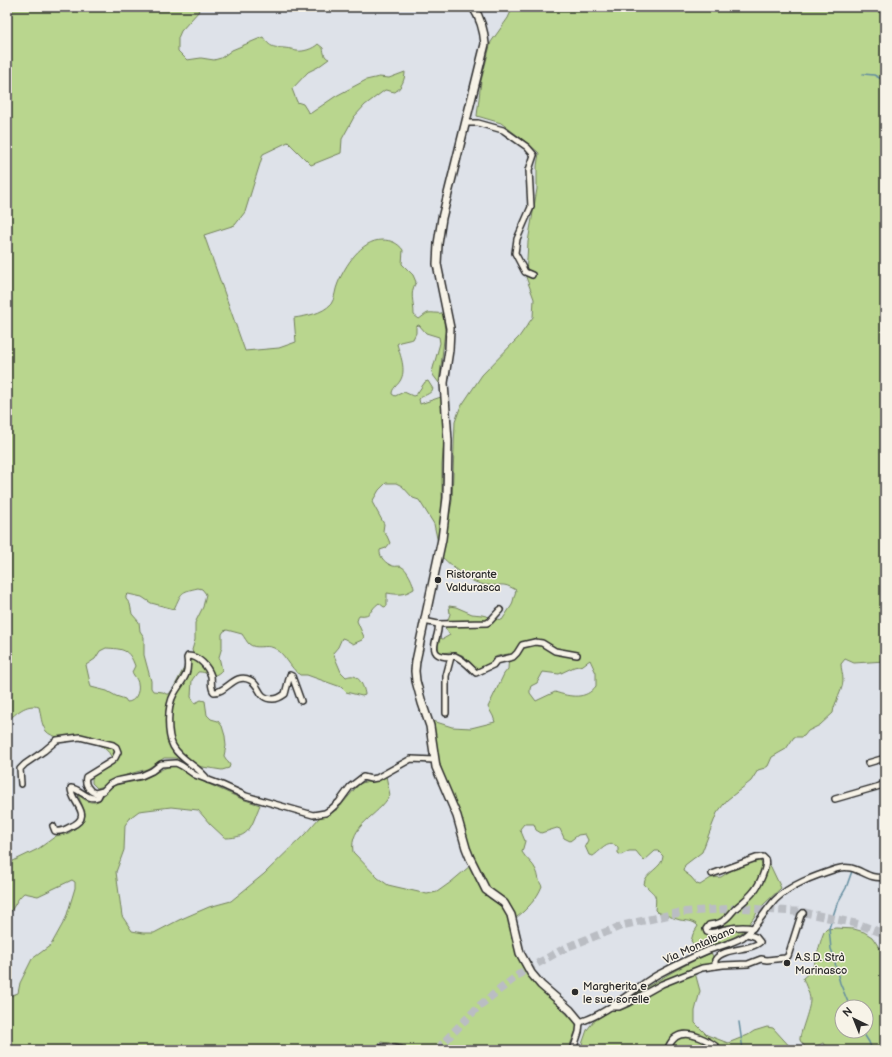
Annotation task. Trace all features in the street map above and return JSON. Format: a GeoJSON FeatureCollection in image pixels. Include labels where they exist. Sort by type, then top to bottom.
{"type":"FeatureCollection","features":[{"type":"Feature","properties":{"kind":"main road"},"geometry":{"type":"LineString","coordinates":[[473,7],[482,22],[485,32],[485,44],[442,218],[437,249],[437,264],[450,328],[449,350],[444,383],[448,441],[447,498],[444,529],[415,671],[422,703],[430,726],[435,760],[457,816],[464,843],[470,858],[486,890],[504,903],[511,915],[518,944],[524,960],[536,979],[570,1010],[580,1022]]}},
{"type":"Feature","properties":{"kind":"street"},"geometry":{"type":"LineString","coordinates":[[466,123],[484,124],[503,130],[527,147],[534,155],[529,170],[531,207],[519,234],[515,253],[525,272],[532,276]]}},
{"type":"Feature","properties":{"kind":"street"},"geometry":{"type":"LineString","coordinates":[[424,621],[438,624],[486,622],[490,621],[500,610]]}},
{"type":"Feature","properties":{"kind":"street"},"geometry":{"type":"LineString","coordinates":[[438,624],[438,634],[435,641],[436,652],[440,656],[455,656],[464,661],[476,673],[493,665],[496,661],[516,655],[520,646],[524,644],[539,642],[555,651],[577,655]]}},
{"type":"Feature","properties":{"kind":"street"},"geometry":{"type":"LineString","coordinates":[[208,780],[204,774],[181,756],[174,746],[170,732],[170,704],[173,695],[186,675],[188,656],[195,658],[207,668],[212,690],[214,692],[218,692],[234,681],[243,678],[251,680],[263,696],[277,699],[284,694],[290,675],[292,676],[301,700]]}},
{"type":"Feature","properties":{"kind":"street"},"geometry":{"type":"LineString","coordinates":[[446,713],[446,676],[451,657]]}},
{"type":"Feature","properties":{"kind":"street"},"geometry":{"type":"LineString","coordinates":[[21,784],[20,769],[25,764],[57,740],[80,737],[113,745],[118,749],[115,758],[86,777],[86,783],[89,789],[95,793],[100,793]]}},
{"type":"Feature","properties":{"kind":"street"},"geometry":{"type":"LineString","coordinates":[[868,763],[885,758]]}},
{"type":"Feature","properties":{"kind":"street"},"geometry":{"type":"LineString","coordinates":[[53,826],[55,831],[60,831],[71,827],[80,820],[82,812],[71,788],[75,788],[91,798],[98,797],[100,793],[110,784],[116,781],[141,776],[161,764],[176,763],[196,775],[246,796],[313,815],[325,813],[330,810],[339,802],[350,787],[363,777],[371,779],[377,778],[411,759],[435,760]]}},
{"type":"Feature","properties":{"kind":"street"},"geometry":{"type":"LineString","coordinates":[[835,799],[880,786],[885,782]]}},
{"type":"Feature","properties":{"kind":"street"},"geometry":{"type":"LineString","coordinates":[[712,874],[756,858],[763,857],[765,859],[766,865],[754,891],[725,920],[717,924],[709,925],[706,929],[707,932],[711,933],[743,926],[752,928]]}},
{"type":"Feature","properties":{"kind":"street","name":"Via Montalbano"},"geometry":{"type":"LineString","coordinates":[[580,1022],[610,1007],[657,975],[692,958],[736,940],[746,934],[775,900],[787,889],[817,876],[846,866],[853,867],[874,878],[885,877]]}},
{"type":"Feature","properties":{"kind":"street"},"geometry":{"type":"LineString","coordinates":[[610,1007],[628,1003],[662,984],[695,970],[715,966],[748,964],[761,959],[767,960],[785,958],[788,956],[801,915],[803,914]]}},
{"type":"Feature","properties":{"kind":"street"},"geometry":{"type":"LineString","coordinates":[[715,966],[715,960],[718,955],[756,945],[760,942],[756,937],[746,934]]}},
{"type":"Feature","properties":{"kind":"street"},"geometry":{"type":"LineString","coordinates":[[573,1050],[579,1032],[580,1022]]}},
{"type":"Feature","properties":{"kind":"street"},"geometry":{"type":"LineString","coordinates":[[667,1050],[674,1038],[684,1034],[705,1040],[720,1050]]}},
{"type":"Feature","properties":{"kind":"street"},"geometry":{"type":"LineString","coordinates":[[378,1050],[383,1046],[402,1050]]}},
{"type":"Feature","properties":{"kind":"green space"},"geometry":{"type":"Polygon","coordinates":[[[7,7],[197,7],[199,11],[181,31],[178,38],[178,51],[187,60],[201,58],[214,60],[221,58],[232,50],[263,37],[272,46],[297,51],[308,50],[318,44],[323,48],[325,56],[329,59],[308,72],[292,89],[297,102],[303,104],[308,112],[311,113],[336,96],[366,80],[379,77],[389,78],[405,72],[401,86],[395,92],[385,90],[365,105],[354,117],[342,139],[341,153],[311,165],[288,142],[263,154],[245,212],[235,225],[204,235],[245,351],[279,348],[296,342],[294,318],[319,312],[331,304],[338,283],[349,262],[361,249],[374,241],[391,241],[399,245],[403,250],[402,264],[413,275],[416,282],[412,294],[414,315],[419,319],[428,313],[443,313],[445,331],[439,383],[432,372],[440,343],[439,337],[426,333],[419,325],[416,326],[416,333],[413,339],[397,344],[403,372],[400,381],[392,392],[395,396],[404,392],[413,396],[416,395],[425,382],[428,381],[433,389],[430,393],[419,399],[420,404],[441,397],[445,428],[442,465],[442,508],[438,543],[434,524],[419,500],[413,498],[402,486],[396,483],[386,483],[379,490],[372,502],[384,524],[383,531],[390,543],[386,548],[380,550],[380,553],[388,564],[401,566],[404,568],[410,577],[414,589],[401,594],[387,593],[387,606],[384,607],[379,603],[369,614],[359,615],[357,621],[364,637],[362,640],[353,644],[342,638],[338,647],[333,653],[341,672],[346,677],[355,676],[358,678],[365,695],[362,696],[346,692],[341,687],[307,675],[300,675],[293,669],[278,650],[271,647],[252,646],[242,634],[227,630],[222,634],[222,647],[219,657],[222,670],[216,675],[198,672],[192,680],[191,697],[195,703],[201,700],[205,701],[207,715],[211,719],[218,721],[222,726],[226,746],[224,756],[230,765],[229,768],[222,770],[196,766],[175,758],[164,758],[147,769],[126,775],[102,788],[104,786],[97,788],[92,783],[92,776],[109,767],[113,762],[109,753],[102,746],[81,740],[60,738],[52,735],[44,728],[39,707],[30,706],[18,712],[7,721],[7,7]],[[198,588],[182,594],[174,609],[151,603],[142,597],[128,594],[126,596],[126,599],[130,604],[132,614],[139,622],[140,631],[144,637],[144,655],[151,681],[151,688],[153,691],[169,694],[184,668],[189,664],[194,656],[192,650],[195,640],[195,623],[203,607],[206,594],[202,589],[198,588]],[[106,648],[100,651],[95,659],[86,665],[91,687],[107,691],[125,699],[127,702],[130,702],[135,698],[138,690],[137,681],[132,672],[135,666],[133,660],[125,651],[106,648]]]}},
{"type":"Feature","properties":{"kind":"green space"},"geometry":{"type":"Polygon","coordinates":[[[513,7],[885,7],[885,661],[854,663],[845,659],[841,664],[843,684],[833,713],[820,725],[808,731],[804,736],[794,737],[786,749],[772,757],[768,766],[758,770],[751,781],[727,800],[717,813],[702,852],[685,865],[683,871],[700,885],[711,878],[721,877],[735,868],[744,866],[755,859],[759,859],[762,864],[769,864],[781,888],[762,906],[744,931],[734,937],[699,951],[691,941],[698,926],[692,922],[680,920],[657,912],[655,910],[655,897],[644,884],[647,876],[660,864],[662,860],[663,856],[658,851],[655,851],[644,861],[636,851],[629,851],[621,855],[618,853],[618,847],[611,844],[593,856],[589,855],[585,846],[588,840],[585,834],[578,835],[570,841],[564,838],[560,829],[557,828],[541,833],[536,830],[534,824],[524,824],[520,829],[525,841],[522,852],[535,868],[542,886],[531,904],[516,918],[507,901],[490,890],[487,886],[470,851],[460,814],[443,775],[438,757],[433,721],[452,727],[471,728],[495,722],[488,707],[504,674],[508,669],[509,654],[496,657],[491,662],[477,670],[462,655],[450,652],[439,652],[438,646],[440,638],[443,639],[450,635],[445,628],[450,614],[449,606],[456,607],[472,614],[502,620],[512,605],[516,590],[504,585],[487,585],[474,582],[468,579],[442,557],[452,501],[455,422],[460,408],[482,375],[519,337],[533,317],[534,299],[526,277],[528,242],[537,189],[537,166],[539,153],[501,123],[477,116],[481,81],[491,42],[508,18],[513,7]],[[590,660],[583,665],[574,667],[559,674],[543,672],[537,683],[531,686],[530,693],[536,701],[555,692],[572,696],[587,694],[596,686],[596,673],[590,660]]]}},
{"type":"Feature","properties":{"kind":"green space"},"geometry":{"type":"Polygon","coordinates":[[[170,766],[180,767],[193,777],[242,799],[260,805],[252,825],[245,833],[240,836],[225,838],[198,810],[171,807],[139,811],[131,817],[125,825],[124,850],[116,872],[122,916],[132,931],[154,933],[209,907],[231,901],[264,874],[305,834],[319,818],[338,809],[359,784],[373,782],[386,776],[390,795],[385,803],[360,827],[355,834],[353,852],[378,878],[388,885],[427,894],[437,892],[470,866],[482,890],[489,898],[503,907],[510,920],[516,949],[521,964],[532,981],[578,1025],[568,1050],[410,1050],[401,1045],[381,1042],[373,1050],[7,1050],[7,997],[18,993],[20,983],[32,959],[51,945],[66,918],[75,888],[75,882],[72,880],[38,896],[24,893],[7,916],[7,864],[38,849],[56,836],[69,833],[80,825],[84,821],[85,812],[78,795],[88,801],[98,801],[108,789],[112,787],[144,779],[170,766]]]}},
{"type":"Feature","properties":{"kind":"green space"},"geometry":{"type":"Polygon","coordinates":[[[836,928],[854,929],[864,932],[872,937],[885,956],[885,1050],[832,1050],[823,1043],[808,1050],[800,1040],[810,1000],[803,978],[812,968],[824,932],[827,929],[836,928]]]}},
{"type":"Feature","properties":{"kind":"green space"},"geometry":{"type":"Polygon","coordinates":[[[711,953],[713,956],[711,963],[694,969],[700,991],[695,1011],[695,1023],[707,1035],[728,1043],[754,1031],[767,1027],[773,1028],[793,1050],[580,1050],[587,1030],[593,1022],[636,993],[665,976],[711,953]]]}},
{"type":"Feature","properties":{"kind":"waterway"},"geometry":{"type":"LineString","coordinates":[[863,74],[874,75],[885,81]]}},
{"type":"Feature","properties":{"kind":"waterway"},"geometry":{"type":"LineString","coordinates":[[847,999],[840,983],[831,949],[829,928],[837,904],[846,888],[852,871]]}},
{"type":"Feature","properties":{"kind":"waterway"},"geometry":{"type":"LineString","coordinates":[[739,1022],[743,1050]]}},
{"type":"Feature","properties":{"kind":"waterway"},"geometry":{"type":"LineString","coordinates":[[867,1039],[872,1050]]}},
{"type":"Feature","properties":{"kind":"tunnel"},"geometry":{"type":"LineString","coordinates":[[439,1050],[442,1044],[479,1006],[522,972],[567,947],[624,925],[682,912],[742,908],[802,912],[858,924],[885,934]]}},
{"type":"Feature","properties":{"kind":"place","name":"Ristorante Valdurasca"},"geometry":{"type":"Point","coordinates":[438,580]}},
{"type":"Feature","properties":{"kind":"place","name":"A.S.D. Strà Marinasco"},"geometry":{"type":"Point","coordinates":[787,963]}},
{"type":"Feature","properties":{"kind":"place","name":"Margherita e le sue sorelle"},"geometry":{"type":"Point","coordinates":[575,992]}}]}
